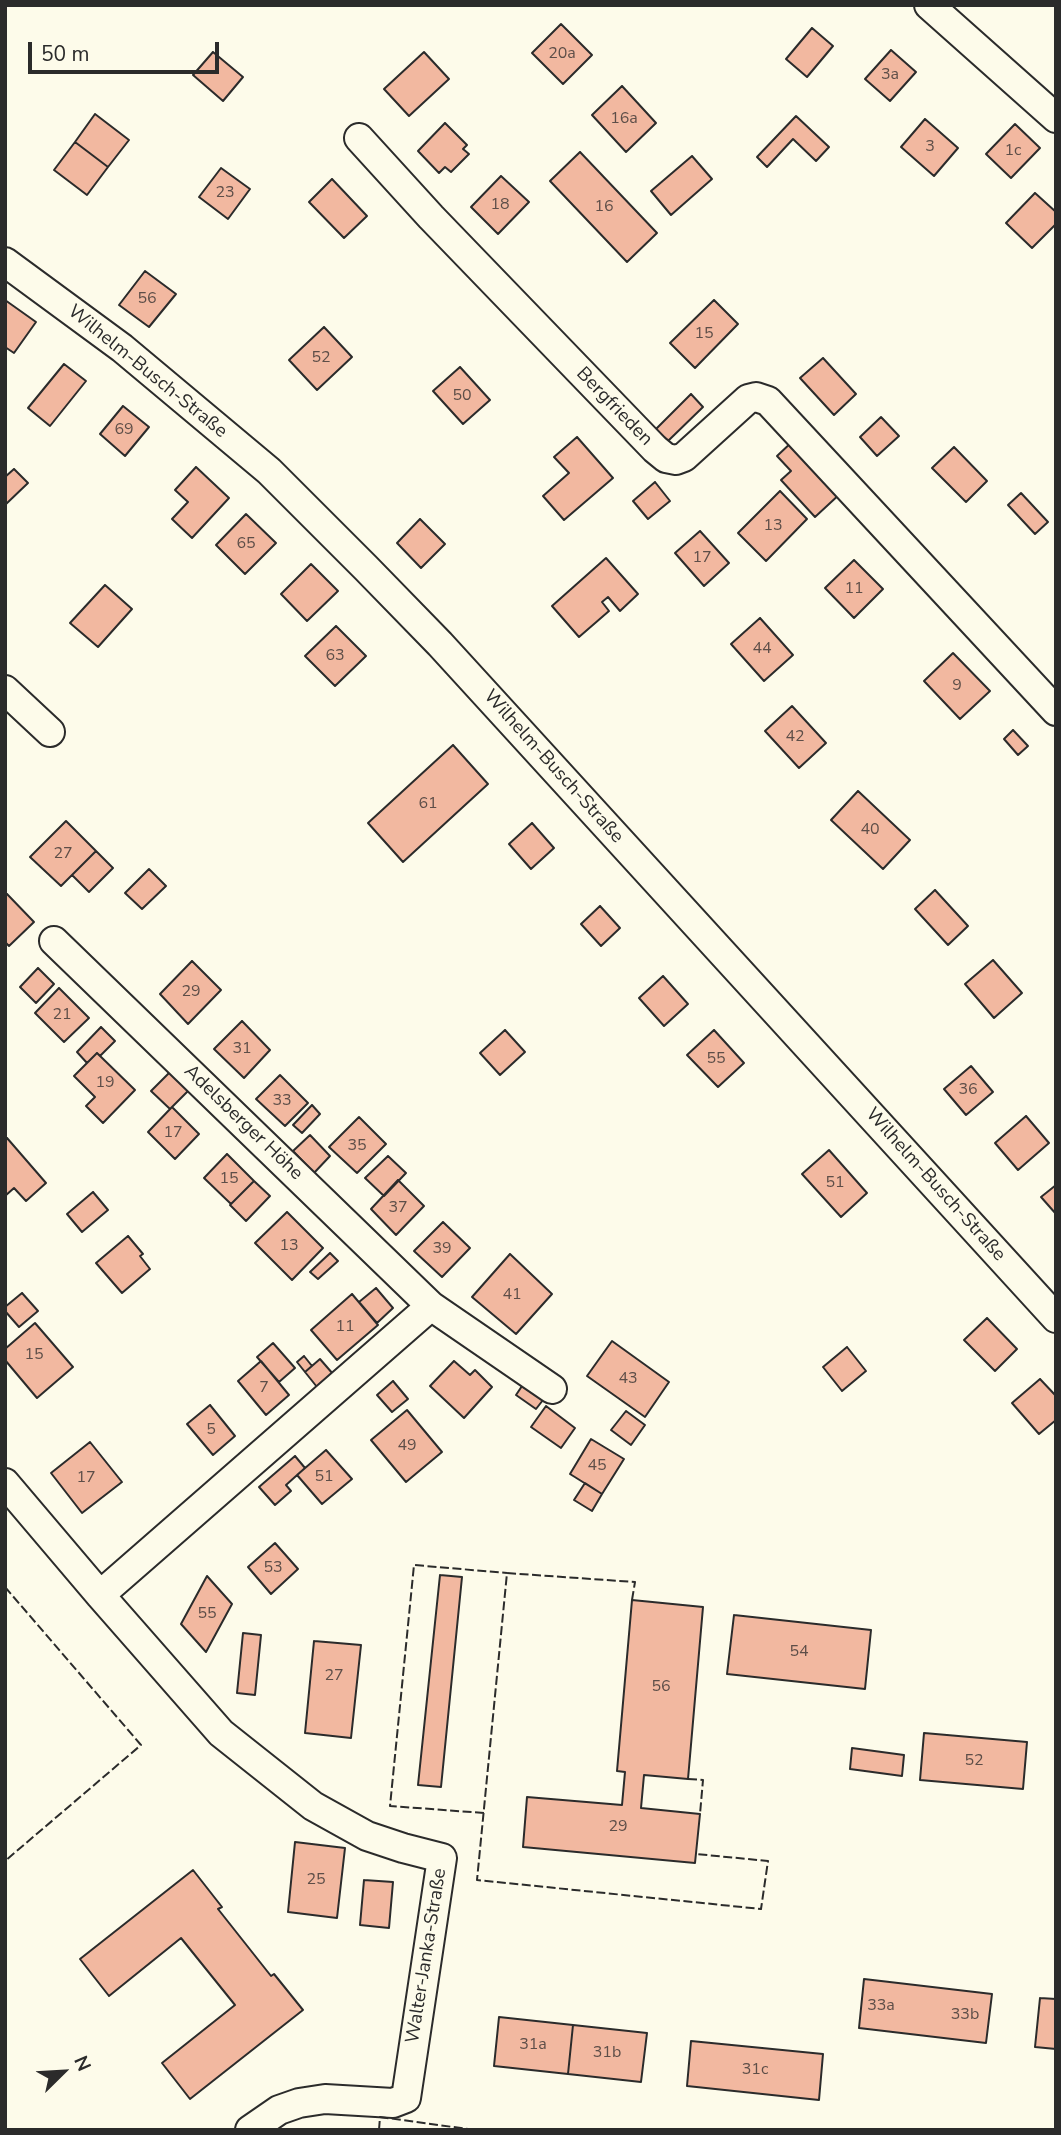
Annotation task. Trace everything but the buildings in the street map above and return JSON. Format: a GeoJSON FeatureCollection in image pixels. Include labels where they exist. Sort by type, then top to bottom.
{"type":"FeatureCollection","features":[{"type":"Feature","properties":{"kind":"street"},"geometry":{"type":"LineString","coordinates":[[929,5],[1056,118]]}},
{"type":"Feature","properties":{"kind":"street","name":"Bergfrieden"},"geometry":{"type":"LineString","coordinates":[[359,138],[431,217],[666,458],[676,460],[684,457],[748,398],[756,397],[768,401],[1056,711]]}},
{"type":"Feature","properties":{"kind":"street","name":"Wilhelm-Busch-Straße"},"geometry":{"type":"LineString","coordinates":[[5,261],[122,348],[269,471],[440,643],[1056,1318]]}},
{"type":"Feature","properties":{"kind":"street"},"geometry":{"type":"LineString","coordinates":[[5,690],[50,732]]}},
{"type":"Feature","properties":{"kind":"street","name":"Adelsberger Höhe"},"geometry":{"type":"LineString","coordinates":[[54,940],[431,1306],[552,1389]]}},
{"type":"Feature","properties":{"kind":"street"},"geometry":{"type":"LineString","coordinates":[[100,1595],[431,1306]]}},
{"type":"Feature","properties":{"kind":"street","name":"Walter-Janka-Straße"},"geometry":{"type":"LineString","coordinates":[[5,1483],[221,1733],[313,1806],[367,1836],[442,1858],[406,2098],[393,2103],[325,2099],[299,2102],[279,2110],[250,2130]]}},
{"type":"Feature","properties":{"kind":"fence"},"geometry":{"type":"LineString","coordinates":[[484,1813],[390,1806],[414,1565],[507,1573]]}},
{"type":"Feature","properties":{"kind":"fence"},"geometry":{"type":"LineString","coordinates":[[632,1600],[635,1582],[507,1573],[477,1880],[761,1909],[768,1861],[696,1854]]}},
{"type":"Feature","properties":{"kind":"fence"},"geometry":{"type":"LineString","coordinates":[[5,1587],[141,1745],[5,1861]]}},
{"type":"Feature","properties":{"kind":"fence"},"geometry":{"type":"LineString","coordinates":[[688,1779],[703,1780],[700,1814]]}},
{"type":"Feature","properties":{"kind":"fence"},"geometry":{"type":"LineString","coordinates":[[379,2130],[380,2117],[475,2130]]}}]}
